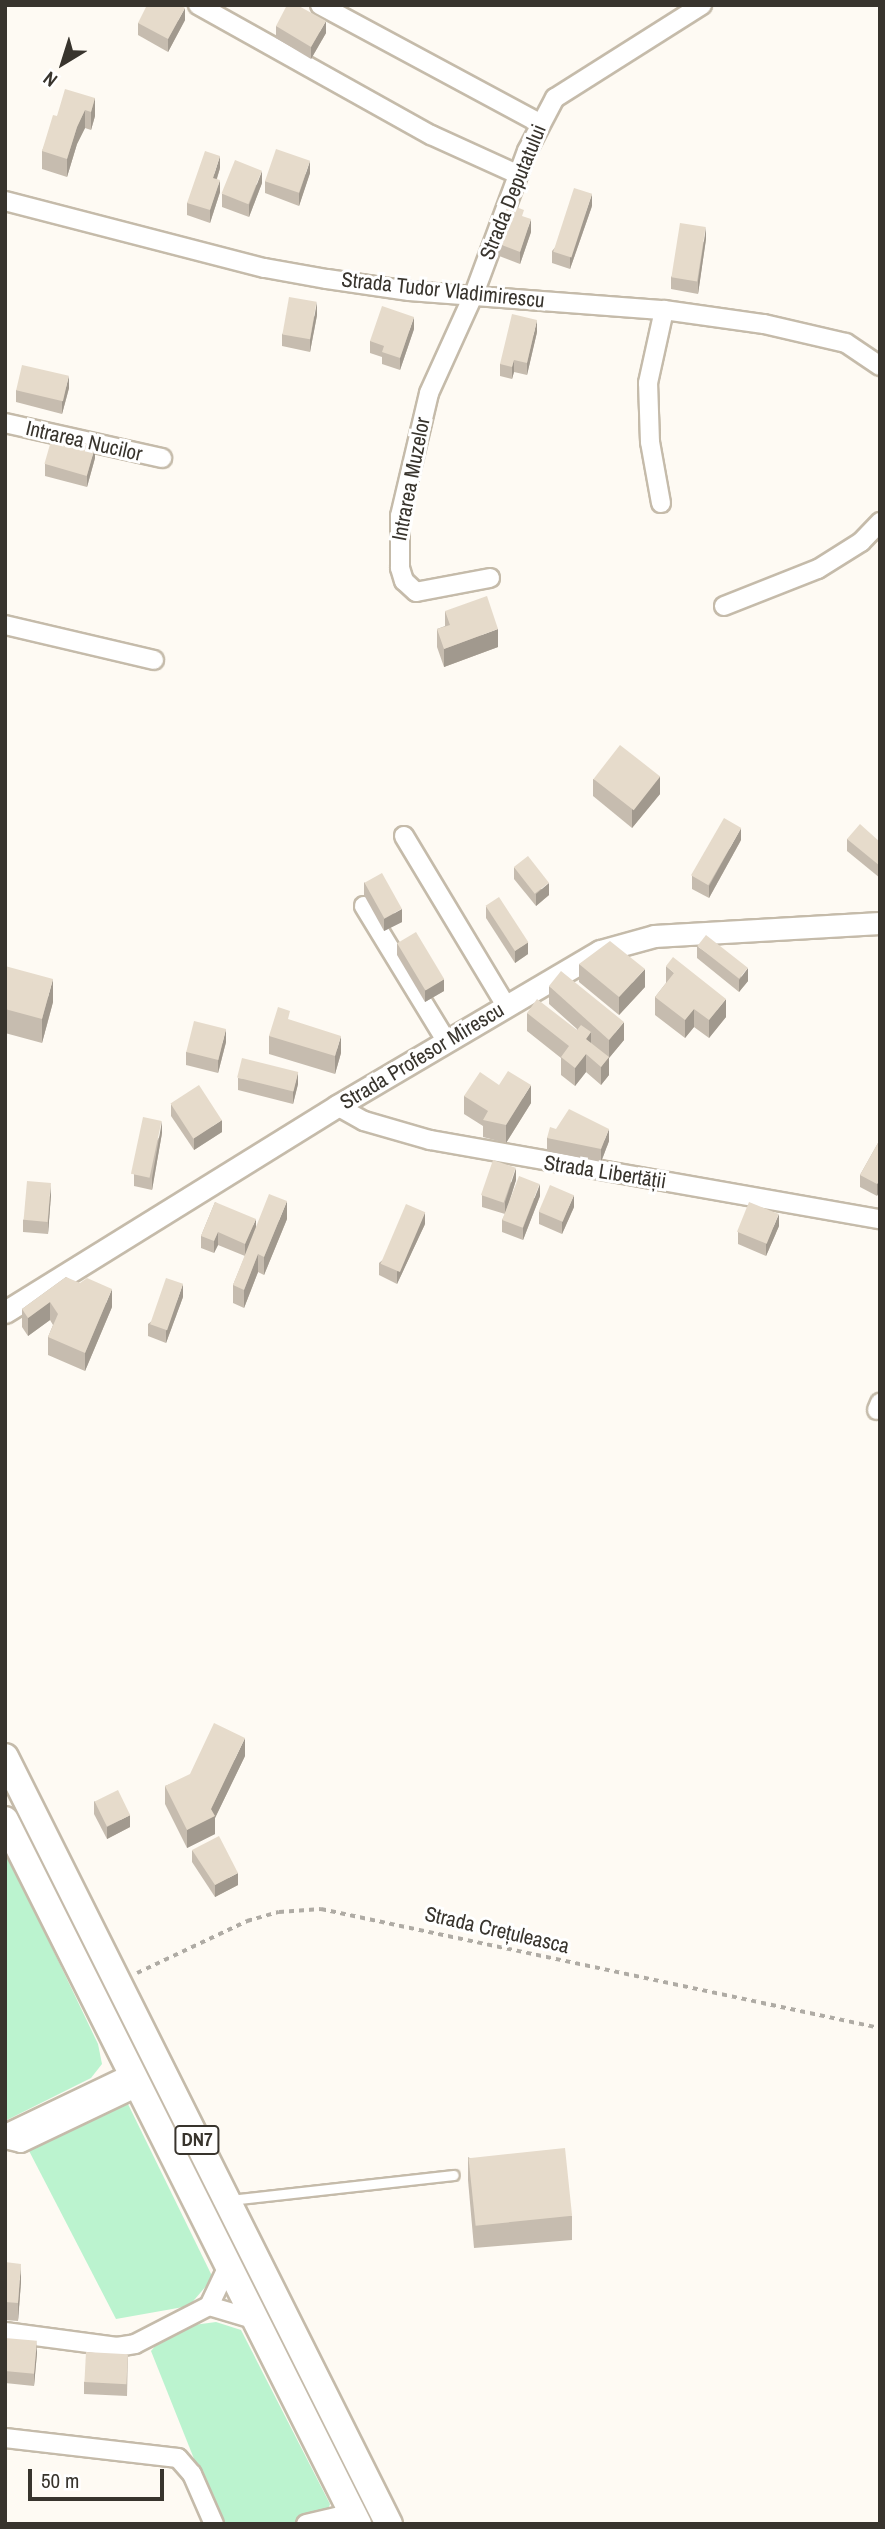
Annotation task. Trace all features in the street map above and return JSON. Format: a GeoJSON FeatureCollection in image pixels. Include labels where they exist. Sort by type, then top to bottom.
{"type":"FeatureCollection","features":[{"type":"Feature","properties":{"kind":"main road","name":"DN7"},"geometry":{"type":"LineString","coordinates":[[5,1757],[390,2524]]}},
{"type":"Feature","properties":{"kind":"main road","name":"DN7"},"geometry":{"type":"LineString","coordinates":[[5,1820],[356,2518]]}},
{"type":"Feature","properties":{"kind":"street"},"geometry":{"type":"LineString","coordinates":[[198,5],[431,135],[517,174]]}},
{"type":"Feature","properties":{"kind":"street"},"geometry":{"type":"LineString","coordinates":[[320,5],[539,123]]}},
{"type":"Feature","properties":{"kind":"street","name":"Strada Deputatului"},"geometry":{"type":"LineString","coordinates":[[474,294],[517,174],[539,123],[555,98],[568,87],[702,5]]}},
{"type":"Feature","properties":{"kind":"street","name":"Strada Tudor Vladimirescu"},"geometry":{"type":"LineString","coordinates":[[5,201],[265,268],[409,291],[664,310],[823,336],[846,343],[880,366]]}},
{"type":"Feature","properties":{"kind":"street","name":"Intrarea Muzelor"},"geometry":{"type":"LineString","coordinates":[[474,294],[429,393],[400,516],[397,555],[404,581],[416,593],[490,578]]}},
{"type":"Feature","properties":{"kind":"street"},"geometry":{"type":"LineString","coordinates":[[661,503],[650,442],[648,383],[664,310]]}},
{"type":"Feature","properties":{"kind":"street","name":"Intrarea Nucilor"},"geometry":{"type":"LineString","coordinates":[[5,423],[162,458]]}},
{"type":"Feature","properties":{"kind":"street"},"geometry":{"type":"LineString","coordinates":[[724,606],[818,569],[861,542],[880,523]]}},
{"type":"Feature","properties":{"kind":"street"},"geometry":{"type":"LineString","coordinates":[[5,625],[154,660]]}},
{"type":"Feature","properties":{"kind":"street"},"geometry":{"type":"LineString","coordinates":[[404,836],[506,1006]]}},
{"type":"Feature","properties":{"kind":"street"},"geometry":{"type":"LineString","coordinates":[[364,905],[447,1042]]}},
{"type":"Feature","properties":{"kind":"street","name":"Strada Profesor Mirescu"},"geometry":{"type":"LineString","coordinates":[[5,1312],[337,1106],[600,951],[654,936],[880,923]]}},
{"type":"Feature","properties":{"kind":"street","name":"Strada Libertății"},"geometry":{"type":"LineString","coordinates":[[337,1106],[364,1121],[430,1140],[880,1219]]}},
{"type":"Feature","properties":{"kind":"street"},"geometry":{"type":"LineString","coordinates":[[5,2134],[135,2081]]}},
{"type":"Feature","properties":{"kind":"street"},"geometry":{"type":"LineString","coordinates":[[5,2140],[21,2143],[135,2081]]}},
{"type":"Feature","properties":{"kind":"street"},"geometry":{"type":"LineString","coordinates":[[5,2332],[117,2347],[135,2344],[209,2306],[228,2266]]}},
{"type":"Feature","properties":{"kind":"street"},"geometry":{"type":"LineString","coordinates":[[209,2306],[256,2320]]}},
{"type":"Feature","properties":{"kind":"street"},"geometry":{"type":"LineString","coordinates":[[5,2438],[178,2458],[192,2474],[214,2524]]}},
{"type":"Feature","properties":{"kind":"street"},"geometry":{"type":"LineString","coordinates":[[306,2524],[356,2518]]}},
{"type":"Feature","properties":{"kind":"lane"},"geometry":{"type":"LineString","coordinates":[[228,2200],[454,2175]]}},
{"type":"Feature","properties":{"kind":"path","name":"Strada Crețuleasca"},"geometry":{"type":"LineString","coordinates":[[117,1982],[247,1921],[279,1912],[321,1909],[880,2028]]}},
{"type":"Feature","properties":{"kind":"green space"},"geometry":{"type":"Polygon","coordinates":[[[5,1849],[98,2044],[102,2064],[91,2078],[5,2121],[5,1849]]]}},
{"type":"Feature","properties":{"kind":"green space"},"geometry":{"type":"Polygon","coordinates":[[[127,2102],[213,2278],[189,2306],[116,2319],[27,2147],[127,2102]]]}},
{"type":"Feature","properties":{"kind":"green space"},"geometry":{"type":"Polygon","coordinates":[[[216,2322],[241,2330],[330,2504],[326,2516],[284,2524],[220,2524],[151,2351],[161,2339],[186,2326],[216,2322]]]}},
{"type":"Feature","properties":{"kind":"building"},"geometry":{"type":"Polygon","coordinates":[[[147,5],[180,5],[185,8],[168,39],[138,23],[147,5]]]}},
{"type":"Feature","properties":{"kind":"building"},"geometry":{"type":"Polygon","coordinates":[[[287,5],[297,5],[326,21],[311,47],[276,26],[287,5]]]}},
{"type":"Feature","properties":{"kind":"building"},"geometry":{"type":"Polygon","coordinates":[[[65,89],[95,98],[91,112],[85,110],[77,127],[67,159],[42,151],[53,115],[57,116],[65,89]]]}},
{"type":"Feature","properties":{"kind":"building"},"geometry":{"type":"Polygon","coordinates":[[[276,149],[310,161],[299,193],[265,181],[276,149]]]}},
{"type":"Feature","properties":{"kind":"building"},"geometry":{"type":"Polygon","coordinates":[[[205,151],[220,156],[213,178],[220,180],[210,210],[187,203],[205,151]]]}},
{"type":"Feature","properties":{"kind":"building"},"geometry":{"type":"Polygon","coordinates":[[[235,160],[262,171],[248,204],[222,193],[235,160]]]}},
{"type":"Feature","properties":{"kind":"building"},"geometry":{"type":"Polygon","coordinates":[[[574,188],[592,194],[571,258],[553,252],[574,188]]]}},
{"type":"Feature","properties":{"kind":"building"},"geometry":{"type":"Polygon","coordinates":[[[508,204],[524,210],[522,216],[531,219],[520,252],[494,242],[508,204]]]}},
{"type":"Feature","properties":{"kind":"building"},"geometry":{"type":"Polygon","coordinates":[[[680,223],[706,227],[697,281],[671,277],[680,223]]]}},
{"type":"Feature","properties":{"kind":"building"},"geometry":{"type":"Polygon","coordinates":[[[289,297],[317,302],[310,339],[282,334],[289,297]]]}},
{"type":"Feature","properties":{"kind":"building"},"geometry":{"type":"Polygon","coordinates":[[[382,306],[414,317],[400,358],[382,352],[384,346],[370,341],[382,306]]]}},
{"type":"Feature","properties":{"kind":"building"},"geometry":{"type":"Polygon","coordinates":[[[512,314],[537,320],[527,363],[514,360],[512,367],[500,364],[512,314]]]}},
{"type":"Feature","properties":{"kind":"building"},"geometry":{"type":"Polygon","coordinates":[[[22,365],[69,376],[63,401],[16,390],[22,365]]]}},
{"type":"Feature","properties":{"kind":"building"},"geometry":{"type":"Polygon","coordinates":[[[53,434],[95,446],[87,476],[44,464],[53,434]]]}},
{"type":"Feature","properties":{"kind":"building"},"geometry":{"type":"Polygon","coordinates":[[[487,596],[498,629],[444,649],[437,629],[450,625],[445,611],[487,596]]]}},
{"type":"Feature","properties":{"kind":"building"},"geometry":{"type":"Polygon","coordinates":[[[620,745],[660,776],[634,810],[594,779],[620,745]]]}},
{"type":"Feature","properties":{"kind":"building"},"geometry":{"type":"Polygon","coordinates":[[[724,818],[741,828],[708,885],[691,875],[724,818]]]}},
{"type":"Feature","properties":{"kind":"building"},"geometry":{"type":"Polygon","coordinates":[[[860,824],[880,842],[880,866],[847,839],[860,824]]]}},
{"type":"Feature","properties":{"kind":"building"},"geometry":{"type":"Polygon","coordinates":[[[528,856],[549,883],[535,894],[514,867],[528,856]]]}},
{"type":"Feature","properties":{"kind":"building"},"geometry":{"type":"Polygon","coordinates":[[[382,873],[402,909],[384,919],[365,883],[382,873]]]}},
{"type":"Feature","properties":{"kind":"building"},"geometry":{"type":"Polygon","coordinates":[[[499,897],[528,942],[515,951],[486,906],[499,897]]]}},
{"type":"Feature","properties":{"kind":"building"},"geometry":{"type":"Polygon","coordinates":[[[416,932],[444,979],[425,990],[397,943],[416,932]]]}},
{"type":"Feature","properties":{"kind":"building"},"geometry":{"type":"Polygon","coordinates":[[[706,935],[748,968],[739,979],[697,946],[706,935]]]}},
{"type":"Feature","properties":{"kind":"building"},"geometry":{"type":"Polygon","coordinates":[[[610,941],[645,969],[619,997],[579,964],[610,941]]]}},
{"type":"Feature","properties":{"kind":"building"},"geometry":{"type":"Polygon","coordinates":[[[673,957],[726,999],[709,1020],[694,1009],[685,1020],[655,997],[674,973],[666,966],[673,957]]]}},
{"type":"Feature","properties":{"kind":"building"},"geometry":{"type":"Polygon","coordinates":[[[5,966],[53,979],[42,1019],[5,1009],[5,966]]]}},
{"type":"Feature","properties":{"kind":"building"},"geometry":{"type":"Polygon","coordinates":[[[561,971],[624,1022],[609,1040],[549,986],[561,971]]]}},
{"type":"Feature","properties":{"kind":"building"},"geometry":{"type":"Polygon","coordinates":[[[537,999],[577,1030],[581,1025],[591,1032],[586,1039],[609,1057],[601,1067],[586,1054],[575,1068],[561,1057],[569,1046],[527,1013],[537,999]]]}},
{"type":"Feature","properties":{"kind":"building"},"geometry":{"type":"Polygon","coordinates":[[[278,1007],[290,1011],[288,1019],[341,1036],[335,1056],[269,1036],[278,1007]]]}},
{"type":"Feature","properties":{"kind":"building"},"geometry":{"type":"Polygon","coordinates":[[[194,1021],[226,1029],[218,1060],[186,1052],[194,1021]]]}},
{"type":"Feature","properties":{"kind":"building"},"geometry":{"type":"Polygon","coordinates":[[[242,1058],[298,1072],[293,1091],[237,1077],[242,1058]]]}},
{"type":"Feature","properties":{"kind":"building"},"geometry":{"type":"Polygon","coordinates":[[[508,1071],[531,1085],[506,1125],[483,1120],[488,1111],[464,1096],[480,1072],[499,1085],[508,1071]]]}},
{"type":"Feature","properties":{"kind":"building"},"geometry":{"type":"Polygon","coordinates":[[[199,1085],[222,1120],[193,1139],[170,1104],[199,1085]]]}},
{"type":"Feature","properties":{"kind":"building"},"geometry":{"type":"Polygon","coordinates":[[[569,1109],[609,1129],[601,1149],[547,1138],[550,1127],[556,1129],[569,1109]]]}},
{"type":"Feature","properties":{"kind":"building"},"geometry":{"type":"Polygon","coordinates":[[[143,1117],[162,1121],[150,1178],[131,1174],[143,1117]]]}},
{"type":"Feature","properties":{"kind":"building"},"geometry":{"type":"Polygon","coordinates":[[[878,1143],[880,1179],[877,1184],[860,1175],[878,1143]]]}},
{"type":"Feature","properties":{"kind":"building"},"geometry":{"type":"Polygon","coordinates":[[[493,1160],[516,1168],[504,1203],[481,1195],[493,1160]]]}},
{"type":"Feature","properties":{"kind":"building"},"geometry":{"type":"Polygon","coordinates":[[[519,1176],[540,1184],[523,1228],[502,1220],[519,1176]]]}},
{"type":"Feature","properties":{"kind":"building"},"geometry":{"type":"Polygon","coordinates":[[[27,1181],[51,1183],[48,1222],[24,1220],[27,1181]]]}},
{"type":"Feature","properties":{"kind":"building"},"geometry":{"type":"Polygon","coordinates":[[[550,1185],[574,1195],[563,1222],[539,1212],[550,1185]]]}},
{"type":"Feature","properties":{"kind":"building"},"geometry":{"type":"Polygon","coordinates":[[[269,1194],[287,1201],[264,1257],[258,1254],[244,1290],[233,1285],[269,1194]]]}},
{"type":"Feature","properties":{"kind":"building"},"geometry":{"type":"Polygon","coordinates":[[[215,1202],[256,1219],[245,1244],[218,1232],[214,1241],[201,1236],[215,1202]]]}},
{"type":"Feature","properties":{"kind":"building"},"geometry":{"type":"Polygon","coordinates":[[[749,1202],[779,1214],[767,1244],[737,1232],[749,1202]]]}},
{"type":"Feature","properties":{"kind":"building"},"geometry":{"type":"Polygon","coordinates":[[[406,1204],[425,1212],[400,1272],[381,1264],[406,1204]]]}},
{"type":"Feature","properties":{"kind":"building"},"geometry":{"type":"Polygon","coordinates":[[[66,1277],[80,1283],[87,1278],[112,1289],[85,1353],[48,1337],[58,1314],[50,1302],[28,1318],[22,1309],[66,1277]]]}},
{"type":"Feature","properties":{"kind":"building"},"geometry":{"type":"Polygon","coordinates":[[[166,1278],[183,1284],[167,1330],[150,1324],[166,1278]]]}},
{"type":"Feature","properties":{"kind":"building"},"geometry":{"type":"Polygon","coordinates":[[[214,1723],[245,1738],[211,1809],[215,1816],[187,1830],[165,1786],[190,1774],[214,1723]]]}},
{"type":"Feature","properties":{"kind":"building"},"geometry":{"type":"Polygon","coordinates":[[[118,1790],[130,1815],[107,1827],[95,1801],[118,1790]]]}},
{"type":"Feature","properties":{"kind":"building"},"geometry":{"type":"Polygon","coordinates":[[[219,1836],[238,1873],[215,1885],[192,1850],[219,1836]]]}},
{"type":"Feature","properties":{"kind":"building"},"geometry":{"type":"Polygon","coordinates":[[[565,2148],[572,2216],[476,2226],[469,2158],[565,2148]]]}},
{"type":"Feature","properties":{"kind":"building"},"geometry":{"type":"Polygon","coordinates":[[[5,2262],[21,2264],[18,2303],[5,2302],[5,2262]]]}},
{"type":"Feature","properties":{"kind":"building"},"geometry":{"type":"Polygon","coordinates":[[[5,2338],[37,2341],[34,2374],[5,2371],[5,2338]]]}},
{"type":"Feature","properties":{"kind":"building"},"geometry":{"type":"Polygon","coordinates":[[[86,2352],[128,2354],[126,2384],[84,2382],[86,2352]]]}}]}
